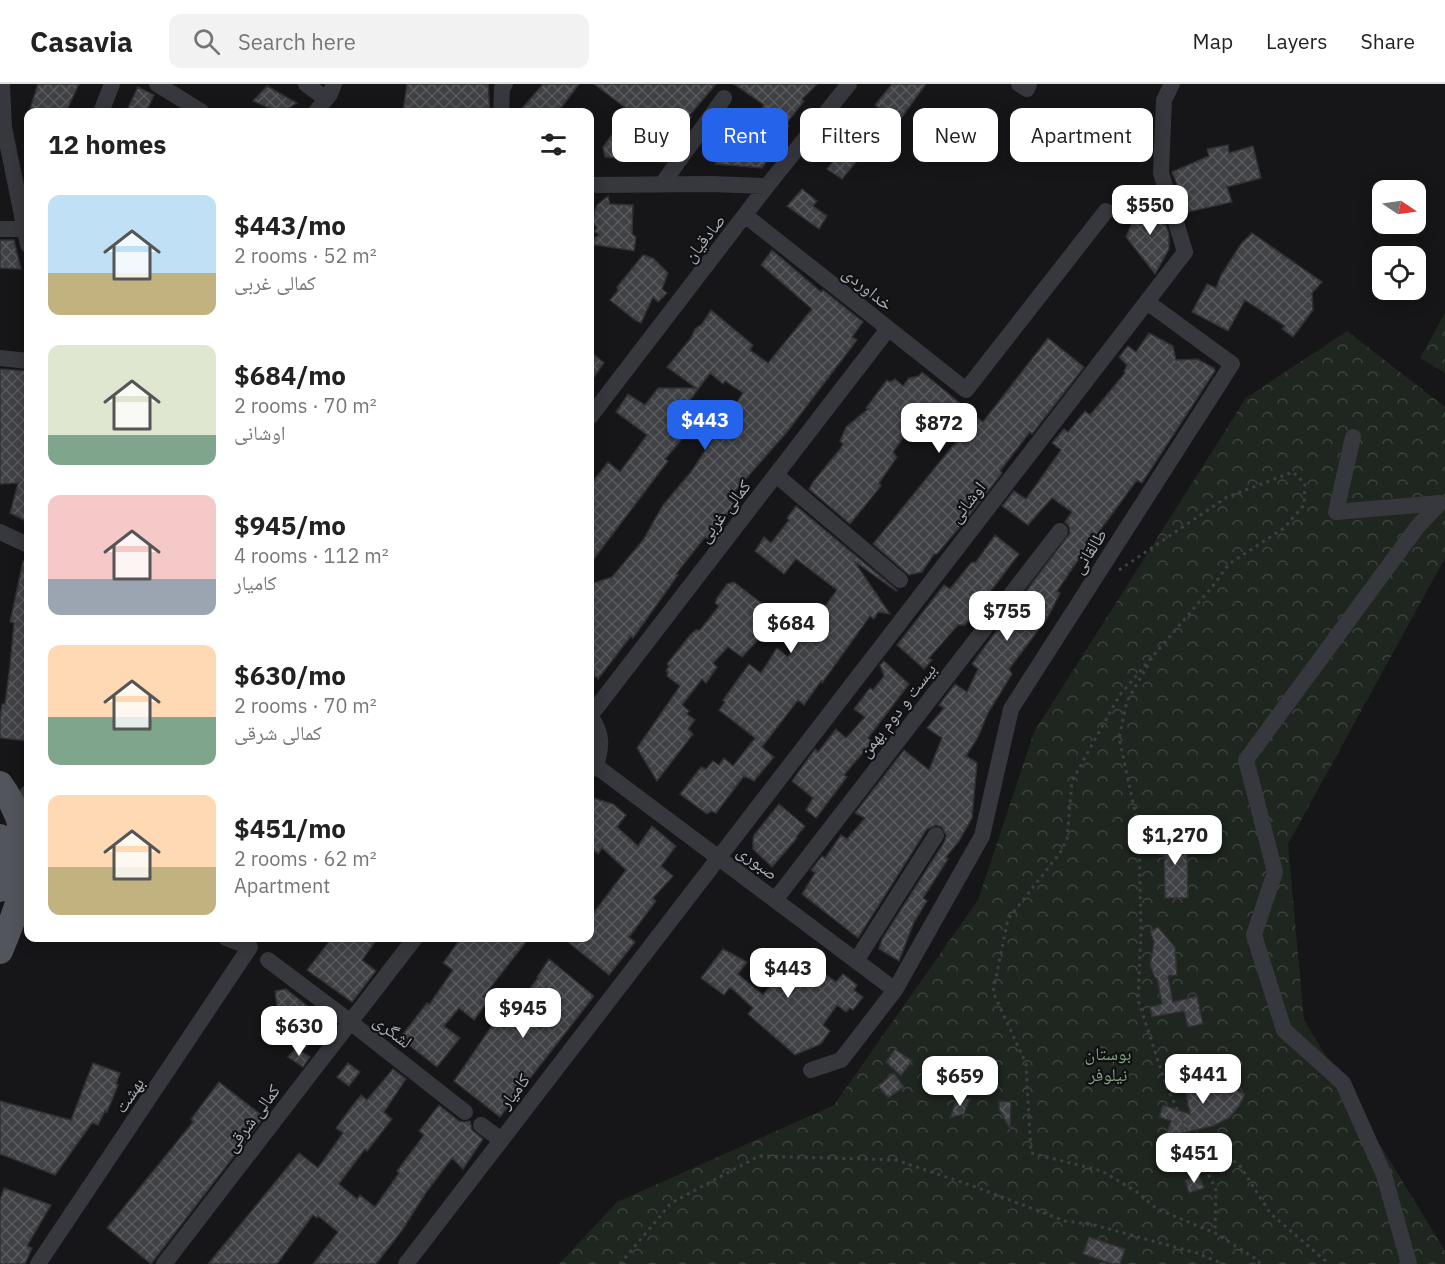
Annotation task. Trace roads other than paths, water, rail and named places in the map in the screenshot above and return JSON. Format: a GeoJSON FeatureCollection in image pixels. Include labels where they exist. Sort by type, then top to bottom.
{"type":"FeatureCollection","features":[{"type":"Feature","properties":{"kind":"main road"},"geometry":{"type":"LineString","coordinates":[[14,794],[24,841]]}},
{"type":"Feature","properties":{"kind":"main road"},"geometry":{"type":"LineString","coordinates":[[0,837],[3,851],[3,874],[0,889]]}},
{"type":"Feature","properties":{"kind":"main road"},"geometry":{"type":"LineString","coordinates":[[0,951],[15,916],[24,884]]}},
{"type":"Feature","properties":{"kind":"street"},"geometry":{"type":"LineString","coordinates":[[2,84],[2,127],[24,224]]}},
{"type":"Feature","properties":{"kind":"street"},"geometry":{"type":"LineString","coordinates":[[103,108],[112,84]]}},
{"type":"Feature","properties":{"kind":"street"},"geometry":{"type":"LineString","coordinates":[[157,84],[175,89],[197,108]]}},
{"type":"Feature","properties":{"kind":"street"},"geometry":{"type":"LineString","coordinates":[[306,84],[326,99]]}},
{"type":"Feature","properties":{"kind":"street"},"geometry":{"type":"LineString","coordinates":[[501,108],[502,88],[505,84]]}},
{"type":"Feature","properties":{"kind":"street"},"geometry":{"type":"LineString","coordinates":[[1019,84],[1027,89],[1029,84]]}},
{"type":"Feature","properties":{"kind":"street","name":"اوشانی"},"geometry":{"type":"LineString","coordinates":[[718,857],[1185,252],[1161,174],[1164,100],[1172,84]]}},
{"type":"Feature","properties":{"kind":"street","name":"صادقیان"},"geometry":{"type":"LineString","coordinates":[[594,412],[767,186],[848,85]]}},
{"type":"Feature","properties":{"kind":"street"},"geometry":{"type":"LineString","coordinates":[[662,184],[724,98]]}},
{"type":"Feature","properties":{"kind":"street"},"geometry":{"type":"LineString","coordinates":[[594,185],[767,186]]}},
{"type":"Feature","properties":{"kind":"street","name":"خداوردی"},"geometry":{"type":"LineString","coordinates":[[746,216],[966,390],[1106,211]]}},
{"type":"Feature","properties":{"kind":"street"},"geometry":{"type":"LineString","coordinates":[[0,229],[24,236]]}},
{"type":"Feature","properties":{"kind":"street","name":"طالقانی"},"geometry":{"type":"LineString","coordinates":[[810,1070],[841,1060],[895,990],[982,836],[1011,709],[1109,569],[1232,364],[1147,302]]}},
{"type":"Feature","properties":{"kind":"street","name":"کمالی غربی"},"geometry":{"type":"LineString","coordinates":[[594,711],[888,329]]}},
{"type":"Feature","properties":{"kind":"street"},"geometry":{"type":"LineString","coordinates":[[0,358],[24,361]]}},
{"type":"Feature","properties":{"kind":"street"},"geometry":{"type":"LineString","coordinates":[[1353,437],[1336,512],[1440,503],[1418,526],[1246,760],[1275,872],[1254,935],[1284,1030],[1343,1083],[1384,1175],[1409,1264]]}},
{"type":"Feature","properties":{"kind":"street"},"geometry":{"type":"LineString","coordinates":[[776,475],[900,580]]}},
{"type":"Feature","properties":{"kind":"street","name":"بیست و دوم بهمن"},"geometry":{"type":"LineString","coordinates":[[775,900],[1060,531]]}},
{"type":"Feature","properties":{"kind":"street"},"geometry":{"type":"LineString","coordinates":[[0,532],[24,543]]}},
{"type":"Feature","properties":{"kind":"street"},"geometry":{"type":"LineString","coordinates":[[594,722],[599,730],[602,743],[594,765]]}},
{"type":"Feature","properties":{"kind":"street","name":"صبوری"},"geometry":{"type":"LineString","coordinates":[[594,769],[718,857],[895,990]]}},
{"type":"Feature","properties":{"kind":"street"},"geometry":{"type":"LineString","coordinates":[[856,961],[936,835]]}},
{"type":"Feature","properties":{"kind":"street","name":"کامیار"},"geometry":{"type":"LineString","coordinates":[[406,1264],[718,857]]}},
{"type":"Feature","properties":{"kind":"street","name":"بهشت"},"geometry":{"type":"LineString","coordinates":[[38,1264],[250,947],[237,942]]}},
{"type":"Feature","properties":{"kind":"street","name":"کمالی شرقی"},"geometry":{"type":"LineString","coordinates":[[164,1264],[412,942]]}},
{"type":"Feature","properties":{"kind":"street","name":"لشگری"},"geometry":{"type":"LineString","coordinates":[[268,960],[465,1112]]}},
{"type":"Feature","properties":{"kind":"street"},"geometry":{"type":"LineString","coordinates":[[482,1125],[501,1140]]}},
{"type":"Feature","properties":{"kind":"park label","name":"بوستان نیلوفر"},"geometry":{"type":"Point","coordinates":[1108,1063]}}]}
